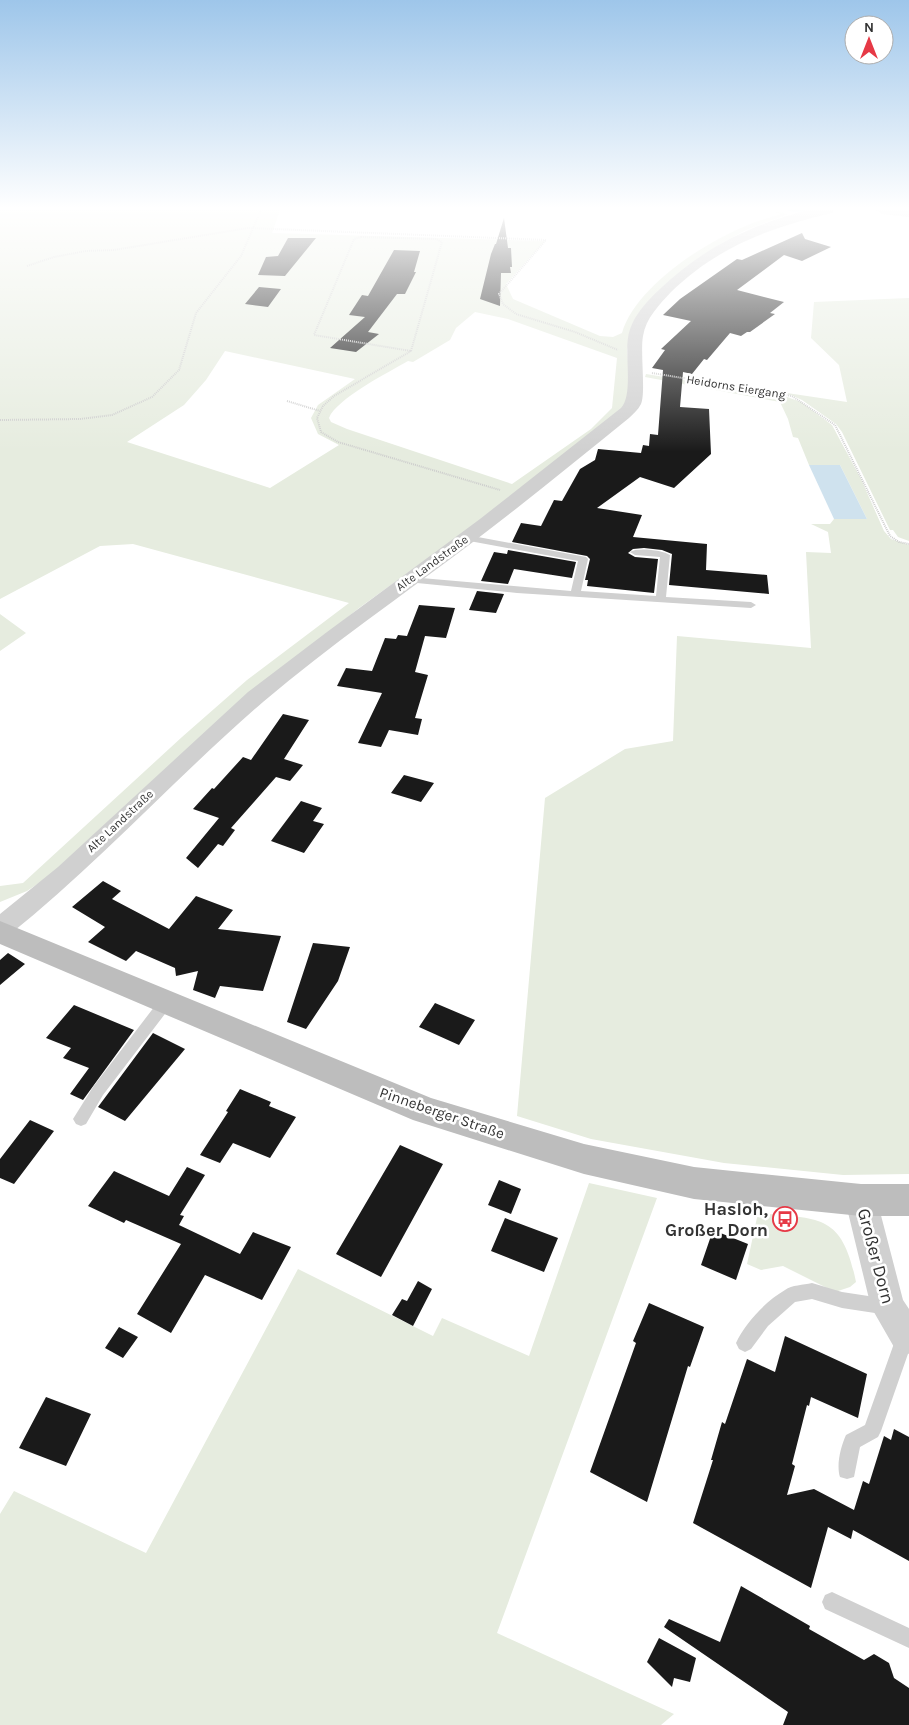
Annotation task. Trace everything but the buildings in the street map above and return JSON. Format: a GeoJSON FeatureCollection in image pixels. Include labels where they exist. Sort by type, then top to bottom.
{"type":"FeatureCollection","features":[{"type":"Feature","properties":{"kind":"main road","name":"Pinneberger Straße"},"geometry":{"type":"LineString","coordinates":[[0,932],[425,1110],[584,1159],[694,1183],[861,1200],[909,1200]]}},
{"type":"Feature","properties":{"kind":"street","name":"Alte Landstraße"},"geometry":{"type":"LineString","coordinates":[[0,928],[42,895],[236,715],[356,619],[520,497],[631,407],[635,399],[634,362],[637,326],[666,290]]}},
{"type":"Feature","properties":{"kind":"street","name":"Großer Dorn"},"geometry":{"type":"LineString","coordinates":[[861,1200],[888,1307],[908,1336]]}},
{"type":"Feature","properties":{"kind":"lane"},"geometry":{"type":"LineString","coordinates":[[467,538],[583,559],[575,594]]}},
{"type":"Feature","properties":{"kind":"lane"},"geometry":{"type":"LineString","coordinates":[[635,552],[666,555],[661,599]]}},
{"type":"Feature","properties":{"kind":"lane"},"geometry":{"type":"LineString","coordinates":[[410,580],[575,594],[751,605]]}},
{"type":"Feature","properties":{"kind":"lane"},"geometry":{"type":"LineString","coordinates":[[81,1119],[98,1091],[166,1002]]}},
{"type":"Feature","properties":{"kind":"lane"},"geometry":{"type":"LineString","coordinates":[[745,1343],[762,1320],[791,1295],[812,1291],[842,1300],[888,1307]]}},
{"type":"Feature","properties":{"kind":"lane"},"geometry":{"type":"LineString","coordinates":[[847,1470],[852,1441],[872,1431],[908,1336]]}},
{"type":"Feature","properties":{"kind":"lane"},"geometry":{"type":"LineString","coordinates":[[832,1602],[909,1638]]}},
{"type":"Feature","properties":{"kind":"path"},"geometry":{"type":"LineString","coordinates":[[0,420],[80,419],[112,415],[152,397],[179,370],[196,313],[216,290]]}},
{"type":"Feature","properties":{"kind":"path"},"geometry":{"type":"LineString","coordinates":[[333,290],[314,335],[411,351]]}},
{"type":"Feature","properties":{"kind":"path"},"geometry":{"type":"LineString","coordinates":[[428,290],[411,351],[334,396],[323,406],[316,418],[321,432],[338,442],[520,497]]}},
{"type":"Feature","properties":{"kind":"path","name":"Heidorns Eiergang"},"geometry":{"type":"LineString","coordinates":[[502,290],[499,294],[503,304],[516,314],[568,330],[623,352],[634,362],[784,395],[802,401],[835,425],[890,536],[899,542],[909,544]]}},
{"type":"Feature","properties":{"kind":"path"},"geometry":{"type":"LineString","coordinates":[[286,401],[320,411]]}},
{"type":"Feature","properties":{"kind":"shaded area"},"geometry":{"type":"Polygon","coordinates":[[[0,290],[509,290],[513,299],[600,336],[613,337],[622,333],[629,316],[649,290],[671,290],[633,328],[627,350],[631,397],[627,407],[522,490],[359,608],[214,725],[48,877],[27,891],[0,902],[0,886],[23,883],[247,680],[349,603],[133,544],[100,546],[0,599],[0,290]],[[475,312],[456,328],[450,340],[413,362],[408,361],[352,395],[334,411],[329,418],[331,422],[512,484],[591,429],[612,408],[617,358],[508,319],[475,312]],[[225,351],[206,380],[184,405],[127,442],[270,488],[339,445],[318,434],[311,418],[318,405],[355,379],[225,351]]]}},
{"type":"Feature","properties":{"kind":"shaded area"},"geometry":{"type":"Polygon","coordinates":[[[909,298],[909,541],[898,537],[893,530],[890,530],[842,432],[836,424],[802,400],[791,395],[646,372],[847,402],[839,365],[811,338],[814,302],[909,298]]]}},
{"type":"Feature","properties":{"kind":"shaded area"},"geometry":{"type":"Polygon","coordinates":[[[646,374],[787,397],[801,402],[832,425],[861,479],[884,531],[891,539],[909,545],[909,1174],[843,1175],[724,1163],[591,1139],[517,1116],[545,798],[625,749],[673,741],[677,636],[811,648],[806,552],[831,553],[828,532],[811,524],[830,524],[834,519],[867,519],[840,465],[809,465],[798,438],[793,437],[788,419],[780,402],[645,377],[646,374]]]}},
{"type":"Feature","properties":{"kind":"shaded area"},"geometry":{"type":"Polygon","coordinates":[[[0,614],[26,633],[0,651],[0,614]]]}},
{"type":"Feature","properties":{"kind":"shaded area"},"geometry":{"type":"Polygon","coordinates":[[[589,1183],[657,1198],[497,1633],[674,1714],[661,1725],[0,1725],[0,1514],[14,1491],[146,1553],[298,1269],[433,1336],[442,1318],[529,1356],[589,1183]]]}},
{"type":"Feature","properties":{"kind":"shaded area"},"geometry":{"type":"Polygon","coordinates":[[[758,1213],[813,1219],[835,1231],[844,1243],[856,1282],[850,1287],[835,1292],[783,1266],[761,1270],[747,1264],[758,1213]]]}},
{"type":"Feature","properties":{"kind":"water"},"geometry":{"type":"Polygon","coordinates":[[[809,465],[840,465],[867,519],[834,519],[809,465]]]}},
{"type":"Feature","properties":{"kind":"place","name":"Hasloh, Großer Dorn"},"geometry":{"type":"Point","coordinates":[785,1219]}}]}
